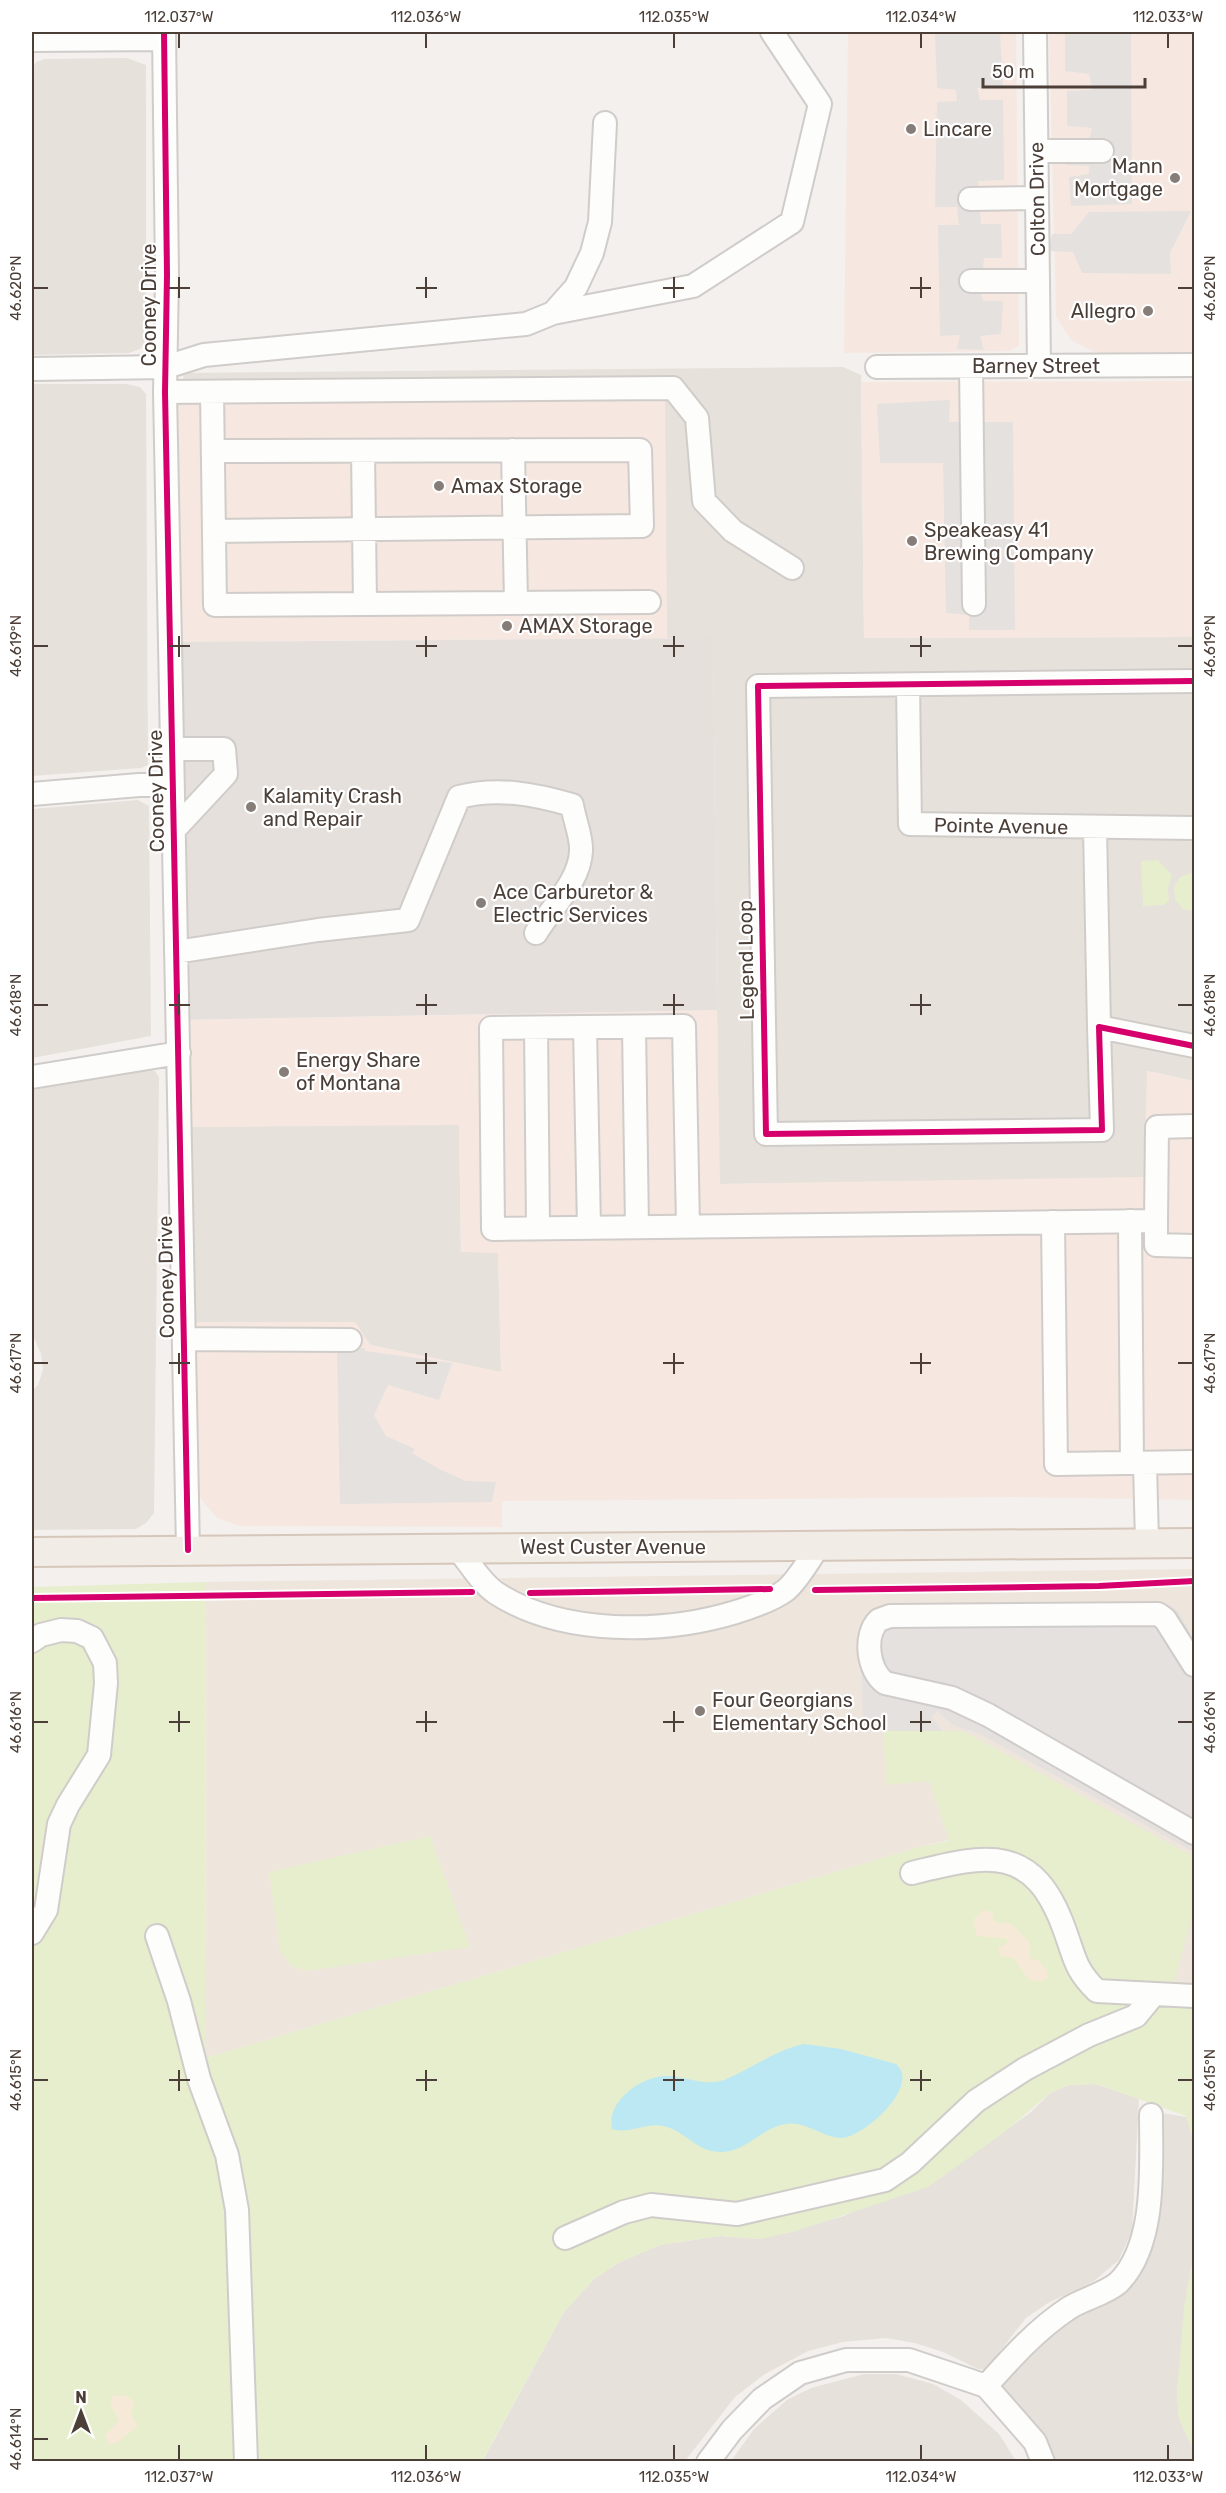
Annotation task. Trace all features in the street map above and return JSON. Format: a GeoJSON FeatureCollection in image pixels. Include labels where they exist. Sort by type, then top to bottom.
{"type":"FeatureCollection","features":[{"type":"Feature","properties":{"kind":"main road","name":"West Custer Avenue"},"geometry":{"type":"LineString","coordinates":[[32,1552],[1194,1543]]}},
{"type":"Feature","properties":{"kind":"street"},"geometry":{"type":"LineString","coordinates":[[32,369],[166,367],[204,355],[526,324],[553,313],[693,286],[792,222],[820,104],[772,32]]}},
{"type":"Feature","properties":{"kind":"street","name":"Colton Drive"},"geometry":{"type":"LineString","coordinates":[[1035,32],[1039,366]]}},
{"type":"Feature","properties":{"kind":"street"},"geometry":{"type":"LineString","coordinates":[[32,40],[164,35]]}},
{"type":"Feature","properties":{"kind":"street","name":"Cooney Drive"},"geometry":{"type":"LineString","coordinates":[[164,35],[165,392],[188,1550]]}},
{"type":"Feature","properties":{"kind":"street"},"geometry":{"type":"LineString","coordinates":[[553,313],[576,287],[592,253],[600,222],[605,123]]}},
{"type":"Feature","properties":{"kind":"street"},"geometry":{"type":"LineString","coordinates":[[1037,151],[1102,152]]}},
{"type":"Feature","properties":{"kind":"street"},"geometry":{"type":"LineString","coordinates":[[970,199],[1037,198]]}},
{"type":"Feature","properties":{"kind":"street"},"geometry":{"type":"LineString","coordinates":[[971,280],[1038,280]]}},
{"type":"Feature","properties":{"kind":"street","name":"Barney Street"},"geometry":{"type":"LineString","coordinates":[[877,367],[1194,366]]}},
{"type":"Feature","properties":{"kind":"street"},"geometry":{"type":"LineString","coordinates":[[971,367],[974,604]]}},
{"type":"Feature","properties":{"kind":"street"},"geometry":{"type":"LineString","coordinates":[[165,392],[673,388],[697,418],[704,501],[733,531],[792,568]]}},
{"type":"Feature","properties":{"kind":"street"},"geometry":{"type":"LineString","coordinates":[[212,392],[215,605],[649,602]]}},
{"type":"Feature","properties":{"kind":"street"},"geometry":{"type":"LineString","coordinates":[[513,450],[516,603]]}},
{"type":"Feature","properties":{"kind":"street"},"geometry":{"type":"LineString","coordinates":[[213,451],[640,450],[642,526],[214,531]]}},
{"type":"Feature","properties":{"kind":"street"},"geometry":{"type":"LineString","coordinates":[[363,451],[365,604]]}},
{"type":"Feature","properties":{"kind":"street","name":"Legend Loop"},"geometry":{"type":"LineString","coordinates":[[1100,1027],[1102,1130],[766,1134],[758,686],[1194,681]]}},
{"type":"Feature","properties":{"kind":"street","name":"Pointe Avenue"},"geometry":{"type":"LineString","coordinates":[[908,685],[910,824],[1194,828]]}},
{"type":"Feature","properties":{"kind":"street"},"geometry":{"type":"LineString","coordinates":[[171,749],[224,749],[226,774],[173,831]]}},
{"type":"Feature","properties":{"kind":"street"},"geometry":{"type":"LineString","coordinates":[[32,795],[139,785],[172,785]]}},
{"type":"Feature","properties":{"kind":"street"},"geometry":{"type":"LineString","coordinates":[[176,952],[318,930],[408,920],[459,797],[481,791],[536,795],[572,805],[581,851],[572,883],[554,904],[536,933]]}},
{"type":"Feature","properties":{"kind":"street"},"geometry":{"type":"LineString","coordinates":[[1095,828],[1100,1027],[1194,1046]]}},
{"type":"Feature","properties":{"kind":"street"},"geometry":{"type":"LineString","coordinates":[[688,1226],[684,1026],[491,1028],[493,1229],[1156,1221]]}},
{"type":"Feature","properties":{"kind":"street"},"geometry":{"type":"LineString","coordinates":[[585,1027],[589,1228]]}},
{"type":"Feature","properties":{"kind":"street"},"geometry":{"type":"LineString","coordinates":[[634,1027],[637,1227]]}},
{"type":"Feature","properties":{"kind":"street"},"geometry":{"type":"LineString","coordinates":[[536,1028],[538,1228]]}},
{"type":"Feature","properties":{"kind":"street"},"geometry":{"type":"LineString","coordinates":[[32,1077],[179,1053]]}},
{"type":"Feature","properties":{"kind":"street"},"geometry":{"type":"LineString","coordinates":[[1194,1126],[1157,1127],[1156,1221],[1156,1245],[1194,1246]]}},
{"type":"Feature","properties":{"kind":"street"},"geometry":{"type":"LineString","coordinates":[[1130,1221],[1138,1462],[1147,1543]]}},
{"type":"Feature","properties":{"kind":"street"},"geometry":{"type":"LineString","coordinates":[[1053,1222],[1056,1464],[1194,1462]]}},
{"type":"Feature","properties":{"kind":"street"},"geometry":{"type":"LineString","coordinates":[[184,1339],[350,1340]]}},
{"type":"Feature","properties":{"kind":"street"},"geometry":{"type":"LineString","coordinates":[[457,1548],[495,1592],[541,1614],[609,1627],[663,1627],[713,1618],[754,1606],[786,1590],[819,1546]]}},
{"type":"Feature","properties":{"kind":"street"},"geometry":{"type":"LineString","coordinates":[[1194,1665],[1165,1619],[1158,1614],[890,1616],[879,1620],[871,1635],[871,1664],[878,1679],[885,1683],[952,1698],[988,1715],[1194,1833]]}},
{"type":"Feature","properties":{"kind":"street"},"geometry":{"type":"LineString","coordinates":[[32,1641],[41,1635],[61,1630],[77,1631],[92,1638],[105,1663],[106,1683],[99,1755],[59,1824],[46,1910],[32,1933]]}},
{"type":"Feature","properties":{"kind":"street"},"geometry":{"type":"LineString","coordinates":[[912,1873],[966,1860],[992,1858],[1013,1862],[1028,1871],[1051,1899],[1081,1976],[1097,1991],[1194,1996]]}},
{"type":"Feature","properties":{"kind":"street"},"geometry":{"type":"LineString","coordinates":[[158,1936],[179,2001],[200,2079],[227,2155],[237,2210],[246,2462]]}},
{"type":"Feature","properties":{"kind":"street"},"geometry":{"type":"LineString","coordinates":[[565,2238],[624,2212],[651,2205],[737,2214],[885,2180],[910,2163],[976,2101],[1043,2059],[1089,2035],[1136,2016],[1154,1994]]}},
{"type":"Feature","properties":{"kind":"street"},"geometry":{"type":"LineString","coordinates":[[986,2386],[1030,2336],[1071,2307],[1117,2283],[1138,2252],[1148,2212],[1151,2115]]}},
{"type":"Feature","properties":{"kind":"street"},"geometry":{"type":"LineString","coordinates":[[708,2462],[732,2430],[762,2399],[800,2373],[846,2360],[909,2360],[986,2386],[1035,2442],[1043,2462]]}},
{"type":"Feature","properties":{"kind":"shaded area"},"geometry":{"type":"Polygon","coordinates":[[[848,32],[1016,32],[1019,346],[1009,351],[844,353],[848,32]]]}},
{"type":"Feature","properties":{"kind":"shaded area"},"geometry":{"type":"Polygon","coordinates":[[[935,32],[1000,32],[1003,88],[977,88],[980,100],[1003,100],[1004,180],[978,181],[979,192],[1004,191],[1003,210],[980,211],[981,224],[1001,224],[1002,258],[984,258],[983,268],[1005,268],[1007,294],[980,291],[983,301],[1003,301],[1001,334],[980,336],[984,350],[957,349],[960,335],[940,336],[938,225],[959,225],[957,207],[935,207],[937,102],[957,101],[956,90],[937,88],[935,32]]]}},
{"type":"Feature","properties":{"kind":"shaded area"},"geometry":{"type":"Polygon","coordinates":[[[1049,32],[1194,32],[1194,352],[1097,353],[1071,340],[1056,317],[1049,32]]]}},
{"type":"Feature","properties":{"kind":"shaded area"},"geometry":{"type":"Polygon","coordinates":[[[1065,32],[1131,32],[1132,204],[1071,206],[1069,177],[1089,174],[1089,166],[1066,165],[1065,141],[1089,141],[1092,128],[1067,126],[1067,91],[1092,90],[1089,74],[1065,71],[1065,32]]]}},
{"type":"Feature","properties":{"kind":"shaded area"},"geometry":{"type":"Polygon","coordinates":[[[127,58],[146,65],[146,340],[140,349],[129,353],[32,355],[32,69],[36,62],[45,59],[127,58]]]}},
{"type":"Feature","properties":{"kind":"shaded area"},"geometry":{"type":"Polygon","coordinates":[[[1191,211],[1170,253],[1171,274],[1082,273],[1073,252],[1049,251],[1052,234],[1071,234],[1089,212],[1191,211]]]}},
{"type":"Feature","properties":{"kind":"shaded area"},"geometry":{"type":"Polygon","coordinates":[[[843,367],[861,375],[864,638],[1194,637],[1194,1081],[1147,1071],[1151,1178],[719,1184],[713,639],[667,638],[663,389],[184,392],[183,373],[843,367]]]}},
{"type":"Feature","properties":{"kind":"shaded area"},"geometry":{"type":"Polygon","coordinates":[[[1194,381],[1194,637],[864,638],[861,382],[1194,381]]]}},
{"type":"Feature","properties":{"kind":"shaded area"},"geometry":{"type":"Polygon","coordinates":[[[32,384],[126,384],[140,387],[146,394],[148,765],[141,768],[32,776],[32,384]]]}},
{"type":"Feature","properties":{"kind":"shaded area"},"geometry":{"type":"Polygon","coordinates":[[[665,385],[667,638],[169,642],[165,392],[665,385]]]}},
{"type":"Feature","properties":{"kind":"shaded area"},"geometry":{"type":"Polygon","coordinates":[[[950,400],[949,422],[1013,422],[1015,630],[969,630],[969,615],[946,613],[943,463],[880,463],[877,404],[950,400]]]}},
{"type":"Feature","properties":{"kind":"shaded area"},"geometry":{"type":"Polygon","coordinates":[[[713,638],[717,1010],[178,1020],[169,642],[713,638]]]}},
{"type":"Feature","properties":{"kind":"shaded area"},"geometry":{"type":"Polygon","coordinates":[[[138,800],[149,806],[151,1036],[32,1058],[32,809],[138,800]]]}},
{"type":"Feature","properties":{"kind":"shaded area"},"geometry":{"type":"Polygon","coordinates":[[[717,1010],[720,1184],[1144,1177],[1147,1071],[1194,1081],[1194,1500],[1012,1497],[502,1501],[502,1527],[240,1526],[217,1518],[200,1498],[193,1475],[191,1322],[355,1322],[370,1345],[501,1372],[498,1253],[461,1252],[459,1125],[188,1127],[184,1020],[717,1010]]]}},
{"type":"Feature","properties":{"kind":"shaded area"},"geometry":{"type":"Polygon","coordinates":[[[147,1070],[155,1071],[159,1077],[154,1513],[146,1523],[136,1529],[32,1530],[32,1391],[38,1385],[43,1370],[41,1354],[32,1333],[32,1089],[147,1070]]]}},
{"type":"Feature","properties":{"kind":"shaded area"},"geometry":{"type":"Polygon","coordinates":[[[459,1124],[461,1252],[498,1252],[501,1372],[370,1345],[355,1322],[191,1322],[188,1127],[459,1124]]]}},
{"type":"Feature","properties":{"kind":"shaded area"},"geometry":{"type":"Polygon","coordinates":[[[337,1348],[365,1348],[365,1351],[452,1363],[439,1400],[388,1385],[374,1415],[386,1436],[415,1449],[412,1453],[441,1470],[466,1481],[496,1482],[492,1502],[340,1504],[337,1348]]]}},
{"type":"Feature","properties":{"kind":"shaded area","name":"Four Georgians Elementary School"},"geometry":{"type":"Polygon","coordinates":[[[1194,1569],[1194,1990],[1095,1973],[949,1840],[205,2058],[206,1582],[1194,1569]]]}},
{"type":"Feature","properties":{"kind":"shaded area"},"geometry":{"type":"Polygon","coordinates":[[[1171,1606],[1178,1611],[1194,1639],[1194,1852],[980,1734],[953,1725],[937,1711],[932,1717],[942,1731],[863,1731],[861,1635],[864,1623],[1171,1606]]]}},
{"type":"Feature","properties":{"kind":"shaded area"},"geometry":{"type":"Polygon","coordinates":[[[1096,2084],[1139,2099],[1132,2231],[1119,2260],[1094,2281],[1048,2303],[1026,2318],[986,2369],[978,2369],[943,2352],[915,2343],[886,2338],[843,2342],[808,2351],[765,2374],[735,2397],[685,2461],[482,2462],[564,2312],[594,2279],[618,2263],[660,2245],[720,2236],[760,2239],[844,2216],[969,2156],[1030,2113],[1050,2093],[1069,2085],[1096,2084]]]}},
{"type":"Feature","properties":{"kind":"shaded area"},"geometry":{"type":"Polygon","coordinates":[[[1155,2112],[1187,2117],[1194,2143],[1194,2251],[1177,2392],[1179,2419],[1194,2451],[1194,2461],[1055,2461],[1025,2412],[1002,2388],[1002,2382],[1040,2337],[1145,2257],[1155,2112]]]}},
{"type":"Feature","properties":{"kind":"shaded area"},"geometry":{"type":"Polygon","coordinates":[[[864,2374],[896,2374],[933,2384],[961,2400],[999,2434],[1016,2461],[731,2461],[754,2429],[787,2400],[811,2388],[864,2374]]]}},
{"type":"Feature","properties":{"kind":"green space"},"geometry":{"type":"Polygon","coordinates":[[[1158,860],[1172,875],[1168,888],[1169,901],[1163,905],[1143,906],[1141,861],[1158,860]]]}},
{"type":"Feature","properties":{"kind":"green space"},"geometry":{"type":"Polygon","coordinates":[[[1194,872],[1194,911],[1183,909],[1175,900],[1174,887],[1180,877],[1194,872]]]}},
{"type":"Feature","properties":{"kind":"green space"},"geometry":{"type":"Polygon","coordinates":[[[206,1582],[205,2058],[923,1846],[949,1841],[929,1781],[886,1785],[883,1731],[963,1731],[1194,1857],[1194,1910],[1173,1986],[1194,1990],[1194,2143],[1186,2116],[1097,2084],[1069,2085],[1050,2093],[1006,2131],[928,2187],[793,2232],[760,2239],[720,2236],[660,2245],[618,2263],[594,2279],[564,2312],[482,2461],[32,2461],[32,1587],[206,1582]]]}},
{"type":"Feature","properties":{"kind":"green space"},"geometry":{"type":"Polygon","coordinates":[[[430,1836],[470,1947],[307,1971],[291,1966],[280,1950],[269,1872],[430,1836]]]}},
{"type":"Feature","properties":{"kind":"green space"},"geometry":{"type":"Polygon","coordinates":[[[1194,2251],[1194,2451],[1179,2419],[1177,2392],[1184,2308],[1194,2251]]]}},
{"type":"Feature","properties":{"kind":"sand"},"geometry":{"type":"Polygon","coordinates":[[[983,1910],[992,1912],[995,1923],[1010,1923],[1030,1943],[1029,1958],[1039,1961],[1047,1971],[1047,1977],[1042,1982],[1028,1979],[1014,1958],[1000,1956],[998,1948],[1007,1943],[1007,1939],[977,1936],[973,1920],[983,1910]]]}},
{"type":"Feature","properties":{"kind":"sand"},"geometry":{"type":"Polygon","coordinates":[[[126,2396],[134,2401],[131,2415],[138,2426],[118,2442],[110,2445],[105,2436],[119,2420],[110,2404],[112,2397],[126,2396]]]}},
{"type":"Feature","properties":{"kind":"water"},"geometry":{"type":"Polygon","coordinates":[[[804,2044],[841,2049],[896,2064],[902,2073],[901,2085],[895,2097],[874,2121],[849,2136],[832,2137],[799,2125],[786,2124],[732,2151],[708,2150],[677,2131],[663,2126],[655,2125],[627,2130],[612,2129],[611,2119],[619,2101],[644,2081],[664,2076],[716,2082],[734,2076],[773,2055],[804,2044]]]}},
{"type":"Feature","properties":{"kind":"cycle path"},"geometry":{"type":"LineString","coordinates":[[164,32],[167,275],[165,392],[188,1550]]}},
{"type":"Feature","properties":{"kind":"cycle path"},"geometry":{"type":"LineString","coordinates":[[1194,681],[758,686],[766,1134],[1102,1130],[1099,1027],[1194,1046]]}},
{"type":"Feature","properties":{"kind":"cycle path"},"geometry":{"type":"LineString","coordinates":[[815,1590],[1099,1586],[1194,1581]]}},
{"type":"Feature","properties":{"kind":"cycle path"},"geometry":{"type":"LineString","coordinates":[[530,1593],[770,1589]]}},
{"type":"Feature","properties":{"kind":"cycle path"},"geometry":{"type":"LineString","coordinates":[[32,1598],[472,1592]]}},
{"type":"Feature","properties":{"kind":"place","name":"Lincare"},"geometry":{"type":"Point","coordinates":[911,129]}},
{"type":"Feature","properties":{"kind":"place","name":"Mann Mortgage"},"geometry":{"type":"Point","coordinates":[1175,178]}},
{"type":"Feature","properties":{"kind":"place","name":"Allegro"},"geometry":{"type":"Point","coordinates":[1148,311]}},
{"type":"Feature","properties":{"kind":"place","name":"Amax Storage"},"geometry":{"type":"Point","coordinates":[439,486]}},
{"type":"Feature","properties":{"kind":"place","name":"Speakeasy 41 Brewing Company"},"geometry":{"type":"Point","coordinates":[912,541]}},
{"type":"Feature","properties":{"kind":"place","name":"AMAX Storage"},"geometry":{"type":"Point","coordinates":[507,626]}},
{"type":"Feature","properties":{"kind":"place","name":"Kalamity Crash and Repair"},"geometry":{"type":"Point","coordinates":[251,807]}},
{"type":"Feature","properties":{"kind":"place","name":"Ace Carburetor & Electric Services"},"geometry":{"type":"Point","coordinates":[481,903]}},
{"type":"Feature","properties":{"kind":"place","name":"Energy Share of Montana"},"geometry":{"type":"Point","coordinates":[284,1072]}},
{"type":"Feature","properties":{"kind":"place","name":"Four Georgians Elementary School"},"geometry":{"type":"Point","coordinates":[700,1711]}}]}
